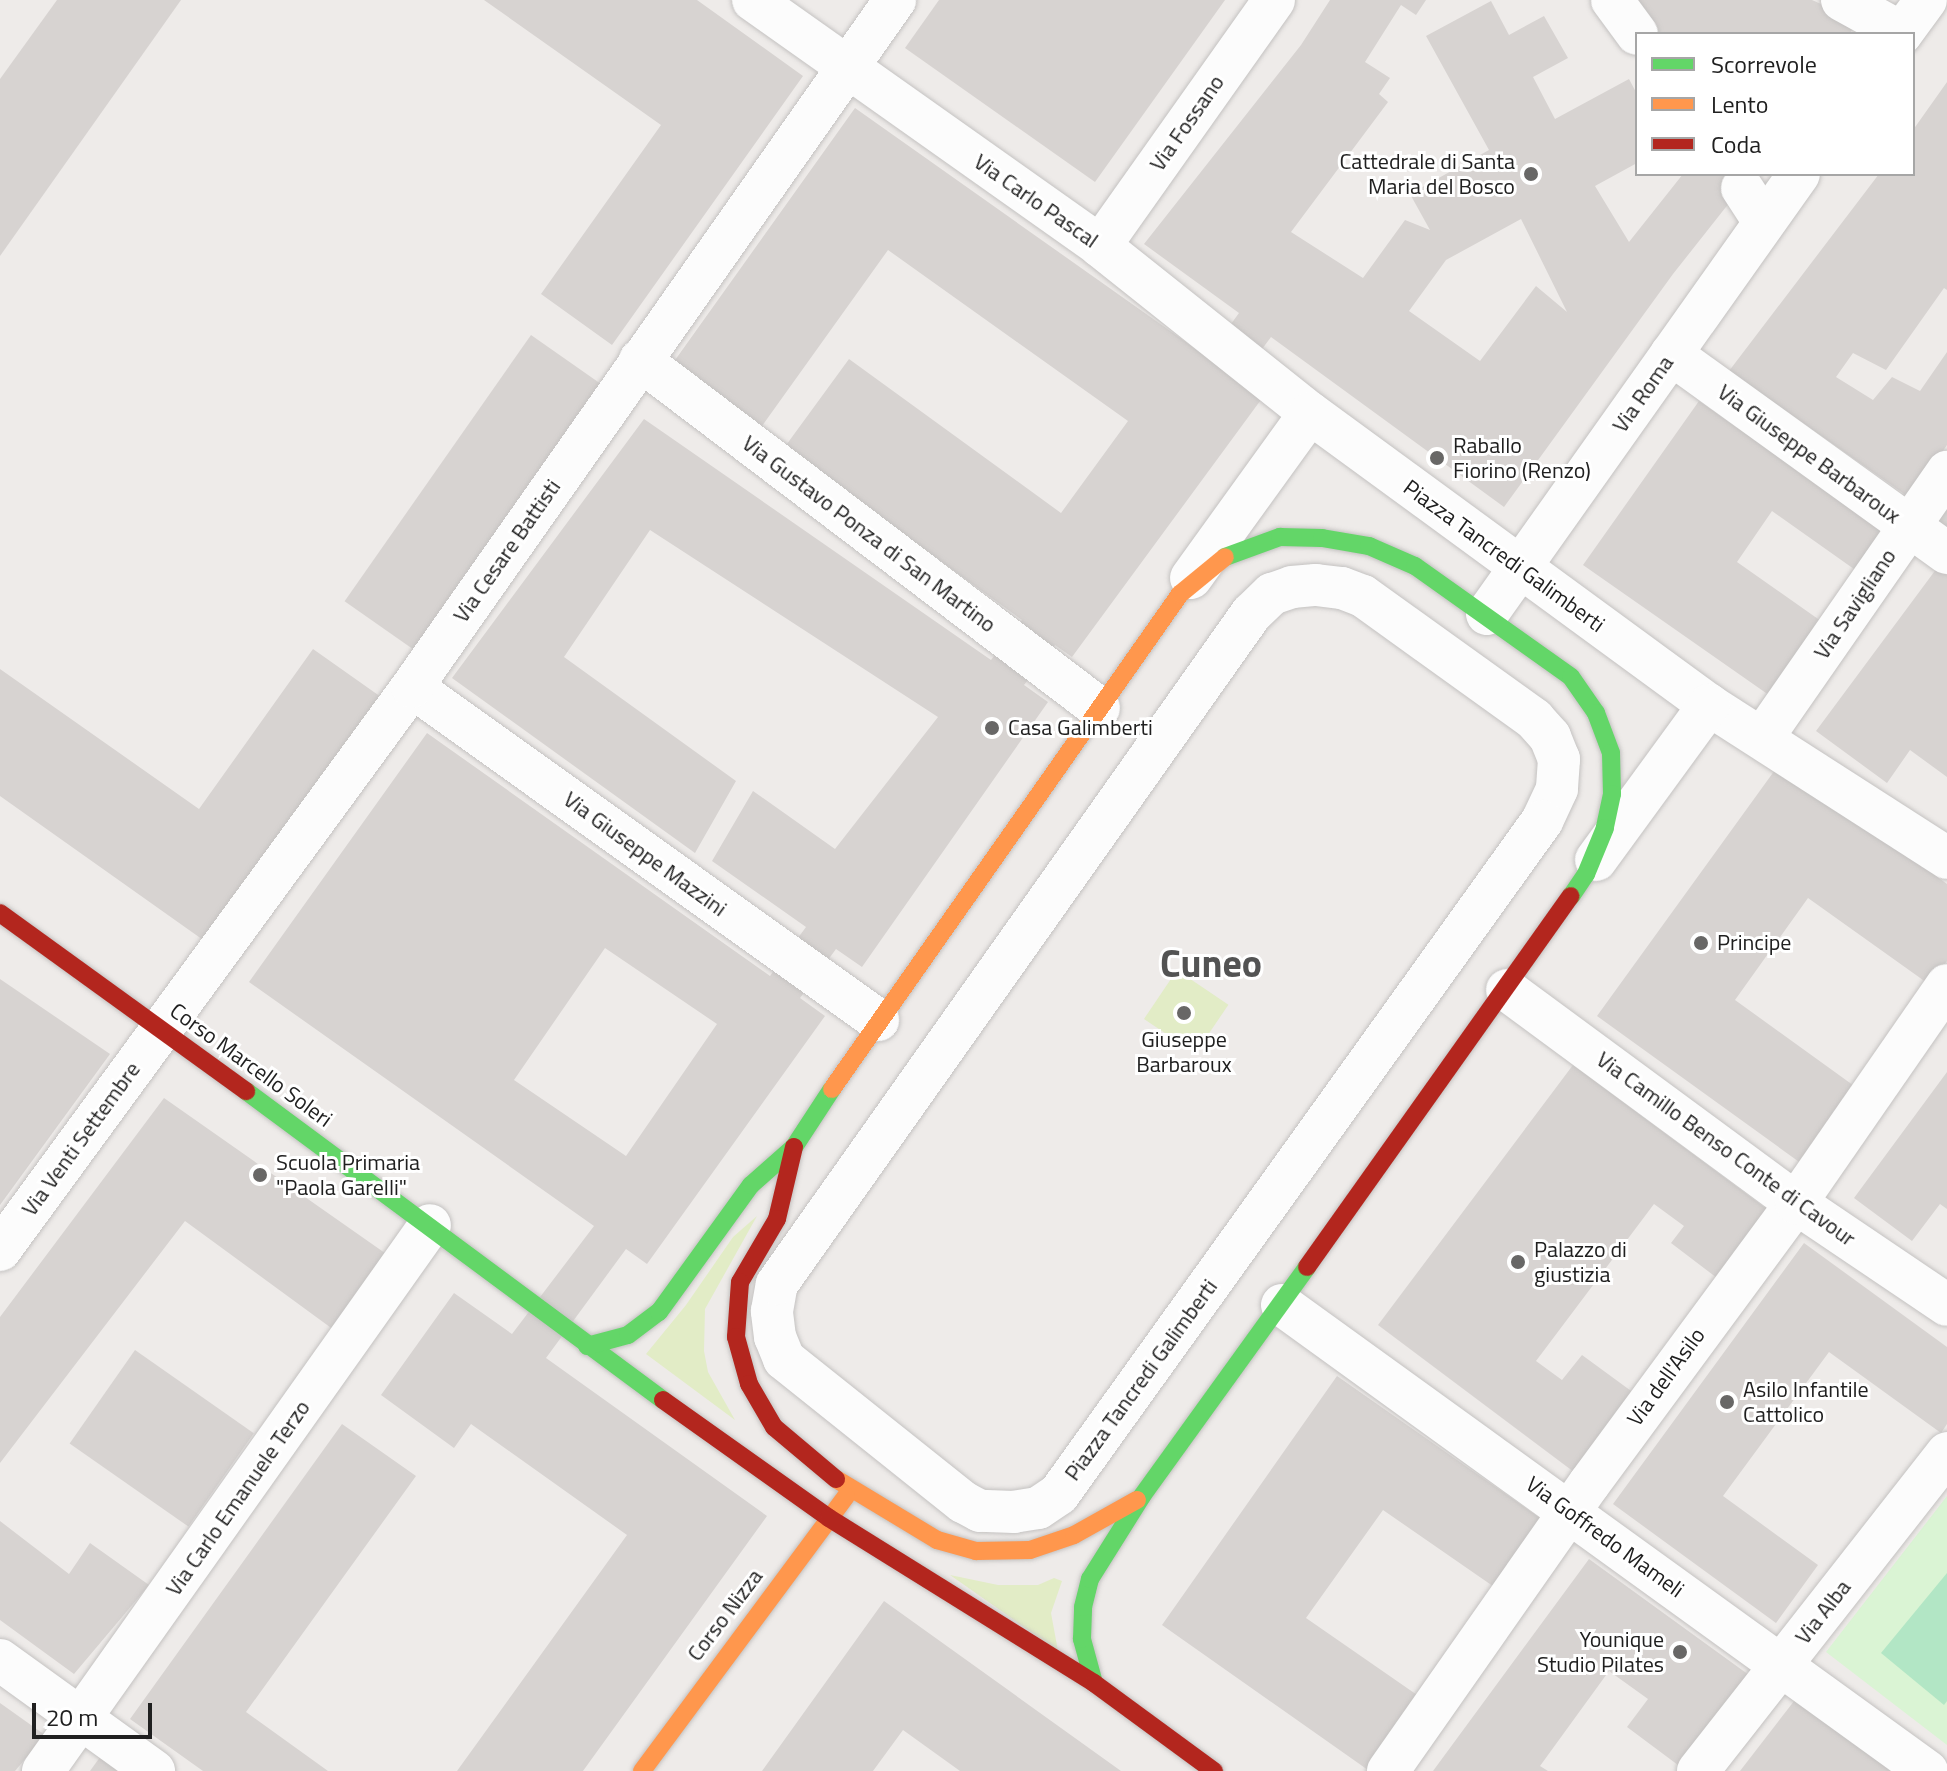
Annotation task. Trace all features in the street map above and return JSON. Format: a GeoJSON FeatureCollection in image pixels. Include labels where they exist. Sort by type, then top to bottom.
{"type":"FeatureCollection","features":[{"type":"Feature","properties":{"kind":"street","name":"Via Carlo Pascal"},"geometry":{"type":"LineString","coordinates":[[753,0],[1100,246],[1310,413]]}},
{"type":"Feature","properties":{"kind":"street","name":"Via Cesare Battisti"},"geometry":{"type":"LineString","coordinates":[[162,1029],[412,687],[895,0]]}},
{"type":"Feature","properties":{"kind":"street","name":"Via Fossano"},"geometry":{"type":"LineString","coordinates":[[1100,246],[1274,0]]}},
{"type":"Feature","properties":{"kind":"street"},"geometry":{"type":"LineString","coordinates":[[1612,0],[1636,32]]}},
{"type":"Feature","properties":{"kind":"street"},"geometry":{"type":"LineString","coordinates":[[1842,0],[1899,32]]}},
{"type":"Feature","properties":{"kind":"street"},"geometry":{"type":"LineString","coordinates":[[1902,32],[1926,0]]}},
{"type":"Feature","properties":{"kind":"street","name":"Via Roma"},"geometry":{"type":"LineString","coordinates":[[1487,614],[1798,176]]}},
{"type":"Feature","properties":{"kind":"street"},"geometry":{"type":"LineString","coordinates":[[1742,188],[1764,222]]}},
{"type":"Feature","properties":{"kind":"street","name":"Via Giuseppe Barbaroux"},"geometry":{"type":"LineString","coordinates":[[1671,354],[1947,553]]}},
{"type":"Feature","properties":{"kind":"street","name":"Via Gustavo Ponza di San Martino"},"geometry":{"type":"LineString","coordinates":[[640,360],[1099,708]]}},
{"type":"Feature","properties":{"kind":"street"},"geometry":{"type":"LineString","coordinates":[[587,1346],[628,1335],[659,1312],[751,1185],[794,1147],[878,1020],[1310,413]]}},
{"type":"Feature","properties":{"kind":"street","name":"Piazza Tancredi Galimberti"},"geometry":{"type":"LineString","coordinates":[[1310,413],[1709,705],[1947,858]]}},
{"type":"Feature","properties":{"kind":"street","name":"Via Savigliano"},"geometry":{"type":"LineString","coordinates":[[1763,737],[1947,472]]}},
{"type":"Feature","properties":{"kind":"street"},"geometry":{"type":"LineString","coordinates":[[1180,594],[1210,566],[1237,550],[1280,537],[1322,538],[1369,546],[1415,566],[1487,614],[1571,677],[1596,713],[1611,753],[1612,794],[1605,828],[1586,874]]}},
{"type":"Feature","properties":{"kind":"street","name":"Piazza Tancredi Galimberti"},"geometry":{"type":"LineString","coordinates":[[1316,585],[1342,588],[1382,609],[1534,719],[1550,737],[1559,759],[1557,789],[1542,821],[1059,1494],[1038,1508],[1014,1512],[980,1511],[953,1494],[784,1359],[775,1337],[772,1311],[777,1284],[1251,614],[1272,594],[1292,587],[1316,585]]}},
{"type":"Feature","properties":{"kind":"street","name":"Via Giuseppe Mazzini"},"geometry":{"type":"LineString","coordinates":[[412,687],[878,1020]]}},
{"type":"Feature","properties":{"kind":"street"},"geometry":{"type":"LineString","coordinates":[[1094,1683],[1082,1639],[1083,1607],[1090,1579],[1142,1496],[1282,1305],[1709,705]]}},
{"type":"Feature","properties":{"kind":"street","name":"Corso Marcello Soleri"},"geometry":{"type":"LineString","coordinates":[[0,913],[430,1225],[587,1346]]}},
{"type":"Feature","properties":{"kind":"street","name":"Via dell'Asilo"},"geometry":{"type":"LineString","coordinates":[[1388,1771],[1571,1512],[1796,1203],[1947,985]]}},
{"type":"Feature","properties":{"kind":"street","name":"Via Camillo Benso Conte di Cavour"},"geometry":{"type":"LineString","coordinates":[[1507,990],[1796,1203],[1947,1305]]}},
{"type":"Feature","properties":{"kind":"street","name":"Via Venti Settembre"},"geometry":{"type":"LineString","coordinates":[[0,1250],[162,1029]]}},
{"type":"Feature","properties":{"kind":"street"},"geometry":{"type":"LineString","coordinates":[[794,1147],[777,1219],[740,1282],[736,1337],[749,1384],[774,1427],[849,1490],[937,1540],[976,1551],[1030,1550],[1074,1535],[1142,1496]]}},
{"type":"Feature","properties":{"kind":"street","name":"Via Carlo Emanuele Terzo"},"geometry":{"type":"LineString","coordinates":[[43,1771],[430,1225]]}},
{"type":"Feature","properties":{"kind":"street","name":"Via Goffredo Mameli"},"geometry":{"type":"LineString","coordinates":[[1282,1305],[1783,1664],[1927,1771]]}},
{"type":"Feature","properties":{"kind":"street"},"geometry":{"type":"LineString","coordinates":[[587,1346],[829,1518],[1094,1683],[1214,1771]]}},
{"type":"Feature","properties":{"kind":"street","name":"Via Alba"},"geometry":{"type":"LineString","coordinates":[[1698,1771],[1947,1453]]}},
{"type":"Feature","properties":{"kind":"street","name":"Corso Nizza"},"geometry":{"type":"LineString","coordinates":[[642,1771],[849,1490]]}},
{"type":"Feature","properties":{"kind":"street"},"geometry":{"type":"LineString","coordinates":[[0,1660],[154,1771]]}},
{"type":"Feature","properties":{"kind":"green space"},"geometry":{"type":"Polygon","coordinates":[[[1177,970],[1228,1005],[1195,1054],[1144,1019],[1177,970]]]}},
{"type":"Feature","properties":{"kind":"green space"},"geometry":{"type":"Polygon","coordinates":[[[757,1216],[705,1309],[704,1351],[708,1372],[735,1420],[646,1354],[686,1305],[733,1237],[757,1216]]]}},
{"type":"Feature","properties":{"kind":"green space"},"geometry":{"type":"Polygon","coordinates":[[[1947,1496],[1947,1745],[1826,1652],[1947,1496]]]}},
{"type":"Feature","properties":{"kind":"green space"},"geometry":{"type":"Polygon","coordinates":[[[1947,1573],[1947,1701],[1944,1705],[1881,1653],[1947,1573]]]}},
{"type":"Feature","properties":{"kind":"green space"},"geometry":{"type":"Polygon","coordinates":[[[950,1575],[998,1585],[1038,1585],[1054,1578],[1062,1581],[1051,1613],[1058,1651],[950,1575]]]}},
{"type":"Feature","properties":{"kind":"building"},"geometry":{"type":"Polygon","coordinates":[[[57,0],[181,0],[0,256],[0,79],[57,0]]]}},
{"type":"Feature","properties":{"kind":"building"},"geometry":{"type":"Polygon","coordinates":[[[484,0],[697,0],[803,76],[612,345],[541,294],[661,125],[484,0]]]}},
{"type":"Feature","properties":{"kind":"building"},"geometry":{"type":"Polygon","coordinates":[[[939,0],[1225,0],[1095,182],[905,48],[939,0]]]}},
{"type":"Feature","properties":{"kind":"building"},"geometry":{"type":"Polygon","coordinates":[[[1330,0],[1426,0],[1416,15],[1401,5],[1365,62],[1390,78],[1379,94],[1388,102],[1291,232],[1363,278],[1405,220],[1430,230],[1410,194],[1489,150],[1426,36],[1491,1],[1509,35],[1544,16],[1568,58],[1533,77],[1555,119],[1629,79],[1635,90],[1635,164],[1595,186],[1629,242],[1681,176],[1750,176],[1673,274],[1504,507],[1271,337],[1239,380],[1263,397],[1072,657],[1055,645],[1024,685],[1048,702],[862,967],[836,949],[800,998],[825,1016],[647,1264],[626,1249],[546,1358],[767,1516],[583,1771],[457,1771],[627,1535],[471,1424],[454,1448],[381,1395],[454,1293],[512,1334],[594,1226],[249,982],[427,733],[770,976],[806,927],[712,861],[753,791],[835,849],[938,717],[650,530],[564,657],[736,781],[695,853],[452,678],[644,419],[991,660],[1022,620],[784,448],[849,359],[1061,513],[1128,421],[888,250],[762,426],[673,363],[855,108],[1207,357],[1239,313],[1144,244],[1301,45],[1330,0]],[[1521,219],[1446,260],[1409,311],[1480,361],[1536,286],[1567,312],[1521,219]],[[605,948],[514,1080],[626,1156],[717,1024],[605,948]]]}},
{"type":"Feature","properties":{"kind":"building"},"geometry":{"type":"Polygon","coordinates":[[[1628,0],[1812,0],[1859,21],[1851,32],[1653,32],[1628,0]]]}},
{"type":"Feature","properties":{"kind":"building"},"geometry":{"type":"Polygon","coordinates":[[[1947,82],[1947,290],[1944,288],[1886,370],[1853,353],[1836,377],[1873,400],[1892,377],[1920,391],[1947,352],[1947,445],[1910,498],[1729,371],[1877,176],[1915,176],[1915,127],[1947,82]]]}},
{"type":"Feature","properties":{"kind":"building"},"geometry":{"type":"Polygon","coordinates":[[[531,335],[601,384],[414,650],[345,601],[531,335]]]}},
{"type":"Feature","properties":{"kind":"building"},"geometry":{"type":"Polygon","coordinates":[[[1699,401],[1888,534],[1861,574],[1772,511],[1737,562],[1828,626],[1776,700],[1583,565],[1699,401]]]}},
{"type":"Feature","properties":{"kind":"building"},"geometry":{"type":"Polygon","coordinates":[[[1947,498],[1947,535],[1930,524],[1947,498]]]}},
{"type":"Feature","properties":{"kind":"building"},"geometry":{"type":"Polygon","coordinates":[[[1937,568],[1947,575],[1947,777],[1910,750],[1887,783],[1816,731],[1937,568]]]}},
{"type":"Feature","properties":{"kind":"building"},"geometry":{"type":"Polygon","coordinates":[[[313,649],[381,697],[206,942],[0,796],[0,669],[199,809],[313,649]]]}},
{"type":"Feature","properties":{"kind":"building"},"geometry":{"type":"Polygon","coordinates":[[[1780,763],[1947,884],[1947,961],[1930,985],[1808,898],[1735,1000],[1857,1088],[1802,1164],[1597,1016],[1780,763]]]}},
{"type":"Feature","properties":{"kind":"building"},"geometry":{"type":"Polygon","coordinates":[[[0,979],[110,1054],[0,1205],[0,979]]]}},
{"type":"Feature","properties":{"kind":"building","name":"Palazzo di giustizia"},"geometry":{"type":"Polygon","coordinates":[[[1573,1065],[1772,1213],[1721,1281],[1671,1243],[1684,1226],[1654,1204],[1536,1361],[1562,1380],[1582,1355],[1638,1396],[1578,1475],[1378,1325],[1573,1065]]]}},
{"type":"Feature","properties":{"kind":"building"},"geometry":{"type":"Polygon","coordinates":[[[1947,1072],[1947,1209],[1940,1204],[1912,1241],[1854,1198],[1947,1072]]]}},
{"type":"Feature","properties":{"kind":"building"},"geometry":{"type":"Polygon","coordinates":[[[164,1098],[402,1265],[349,1341],[185,1221],[0,1463],[0,1317],[164,1098]]]}},
{"type":"Feature","properties":{"kind":"building"},"geometry":{"type":"Polygon","coordinates":[[[1804,1243],[1947,1347],[1947,1424],[1941,1433],[1829,1352],[1723,1496],[1818,1565],[1776,1623],[1613,1504],[1804,1243]]]}},
{"type":"Feature","properties":{"kind":"building"},"geometry":{"type":"Polygon","coordinates":[[[135,1350],[254,1433],[188,1527],[70,1443],[135,1350]]]}},
{"type":"Feature","properties":{"kind":"building"},"geometry":{"type":"Polygon","coordinates":[[[1337,1376],[1547,1523],[1500,1591],[1383,1510],[1306,1618],[1420,1697],[1368,1770],[1162,1625],[1337,1376]]]}},
{"type":"Feature","properties":{"kind":"building"},"geometry":{"type":"Polygon","coordinates":[[[342,1424],[416,1476],[246,1712],[328,1771],[203,1771],[130,1719],[342,1424]]]}},
{"type":"Feature","properties":{"kind":"building"},"geometry":{"type":"Polygon","coordinates":[[[0,1521],[69,1574],[90,1543],[149,1585],[74,1674],[0,1620],[0,1521]]]}},
{"type":"Feature","properties":{"kind":"building"},"geometry":{"type":"Polygon","coordinates":[[[1589,1559],[1749,1675],[1682,1768],[1627,1727],[1648,1699],[1609,1671],[1540,1766],[1548,1771],[1433,1771],[1589,1559]]]}},
{"type":"Feature","properties":{"kind":"building"},"geometry":{"type":"Polygon","coordinates":[[[884,1601],[1121,1771],[960,1771],[903,1730],[873,1771],[762,1771],[884,1601]]]}},
{"type":"Feature","properties":{"kind":"building"},"geometry":{"type":"Polygon","coordinates":[[[1798,1696],[1904,1771],[1740,1771],[1798,1696]]]}},
{"type":"Feature","properties":{"kind":"building"},"geometry":{"type":"Polygon","coordinates":[[[0,1703],[45,1735],[15,1771],[0,1771],[0,1703]]]}},
{"type":"Feature","properties":{"kind":"building"},"geometry":{"type":"Polygon","coordinates":[[[103,1753],[127,1771],[90,1771],[103,1753]]]}},
{"type":"Feature","properties":{"kind":"traffic: fast"},"geometry":{"type":"LineString","coordinates":[[1225,557],[1280,537],[1322,538],[1369,546],[1415,566],[1571,677],[1596,713],[1611,753],[1612,794],[1605,828],[1586,874],[1571,896]]}},
{"type":"Feature","properties":{"kind":"traffic: fast"},"geometry":{"type":"LineString","coordinates":[[587,1346],[628,1335],[659,1312],[751,1185],[794,1147],[832,1089]]}},
{"type":"Feature","properties":{"kind":"traffic: fast"},"geometry":{"type":"LineString","coordinates":[[246,1091],[663,1400]]}},
{"type":"Feature","properties":{"kind":"traffic: fast"},"geometry":{"type":"LineString","coordinates":[[1094,1683],[1082,1639],[1083,1607],[1090,1579],[1142,1496],[1307,1267]]}},
{"type":"Feature","properties":{"kind":"traffic: slow"},"geometry":{"type":"LineString","coordinates":[[832,1089],[1180,594],[1225,557]]}},
{"type":"Feature","properties":{"kind":"traffic: slow"},"geometry":{"type":"LineString","coordinates":[[836,1479],[937,1540],[976,1551],[1030,1550],[1074,1535],[1137,1500]]}},
{"type":"Feature","properties":{"kind":"traffic: slow"},"geometry":{"type":"LineString","coordinates":[[642,1771],[846,1496]]}},
{"type":"Feature","properties":{"kind":"traffic: jam"},"geometry":{"type":"LineString","coordinates":[[1307,1267],[1571,896]]}},
{"type":"Feature","properties":{"kind":"traffic: jam"},"geometry":{"type":"LineString","coordinates":[[0,913],[246,1091]]}},
{"type":"Feature","properties":{"kind":"traffic: jam"},"geometry":{"type":"LineString","coordinates":[[794,1147],[777,1219],[740,1282],[736,1337],[749,1384],[774,1427],[836,1479]]}},
{"type":"Feature","properties":{"kind":"traffic: jam"},"geometry":{"type":"LineString","coordinates":[[663,1400],[829,1518],[1094,1683],[1214,1771]]}},
{"type":"Feature","properties":{"kind":"place","name":"Cattedrale di Santa Maria del Bosco"},"geometry":{"type":"Point","coordinates":[1531,174]}},
{"type":"Feature","properties":{"kind":"place","name":"Raballo Fiorino (Renzo)"},"geometry":{"type":"Point","coordinates":[1437,458]}},
{"type":"Feature","properties":{"kind":"place","name":"Casa Galimberti"},"geometry":{"type":"Point","coordinates":[992,728]}},
{"type":"Feature","properties":{"kind":"place","name":"Principe"},"geometry":{"type":"Point","coordinates":[1701,943]}},
{"type":"Feature","properties":{"kind":"place","name":"Giuseppe Barbaroux"},"geometry":{"type":"Point","coordinates":[1184,1013]}},
{"type":"Feature","properties":{"kind":"place","name":"Scuola Primaria \"Paola Garelli\""},"geometry":{"type":"Point","coordinates":[260,1175]}},
{"type":"Feature","properties":{"kind":"place","name":"Palazzo di giustizia"},"geometry":{"type":"Point","coordinates":[1518,1262]}},
{"type":"Feature","properties":{"kind":"place","name":"Asilo Infantile Cattolico"},"geometry":{"type":"Point","coordinates":[1727,1402]}},
{"type":"Feature","properties":{"kind":"place","name":"Younique Studio Pilates"},"geometry":{"type":"Point","coordinates":[1680,1652]}},
{"type":"Feature","properties":{"kind":"district","name":"Cuneo"},"geometry":{"type":"Point","coordinates":[1211,964]}}]}
